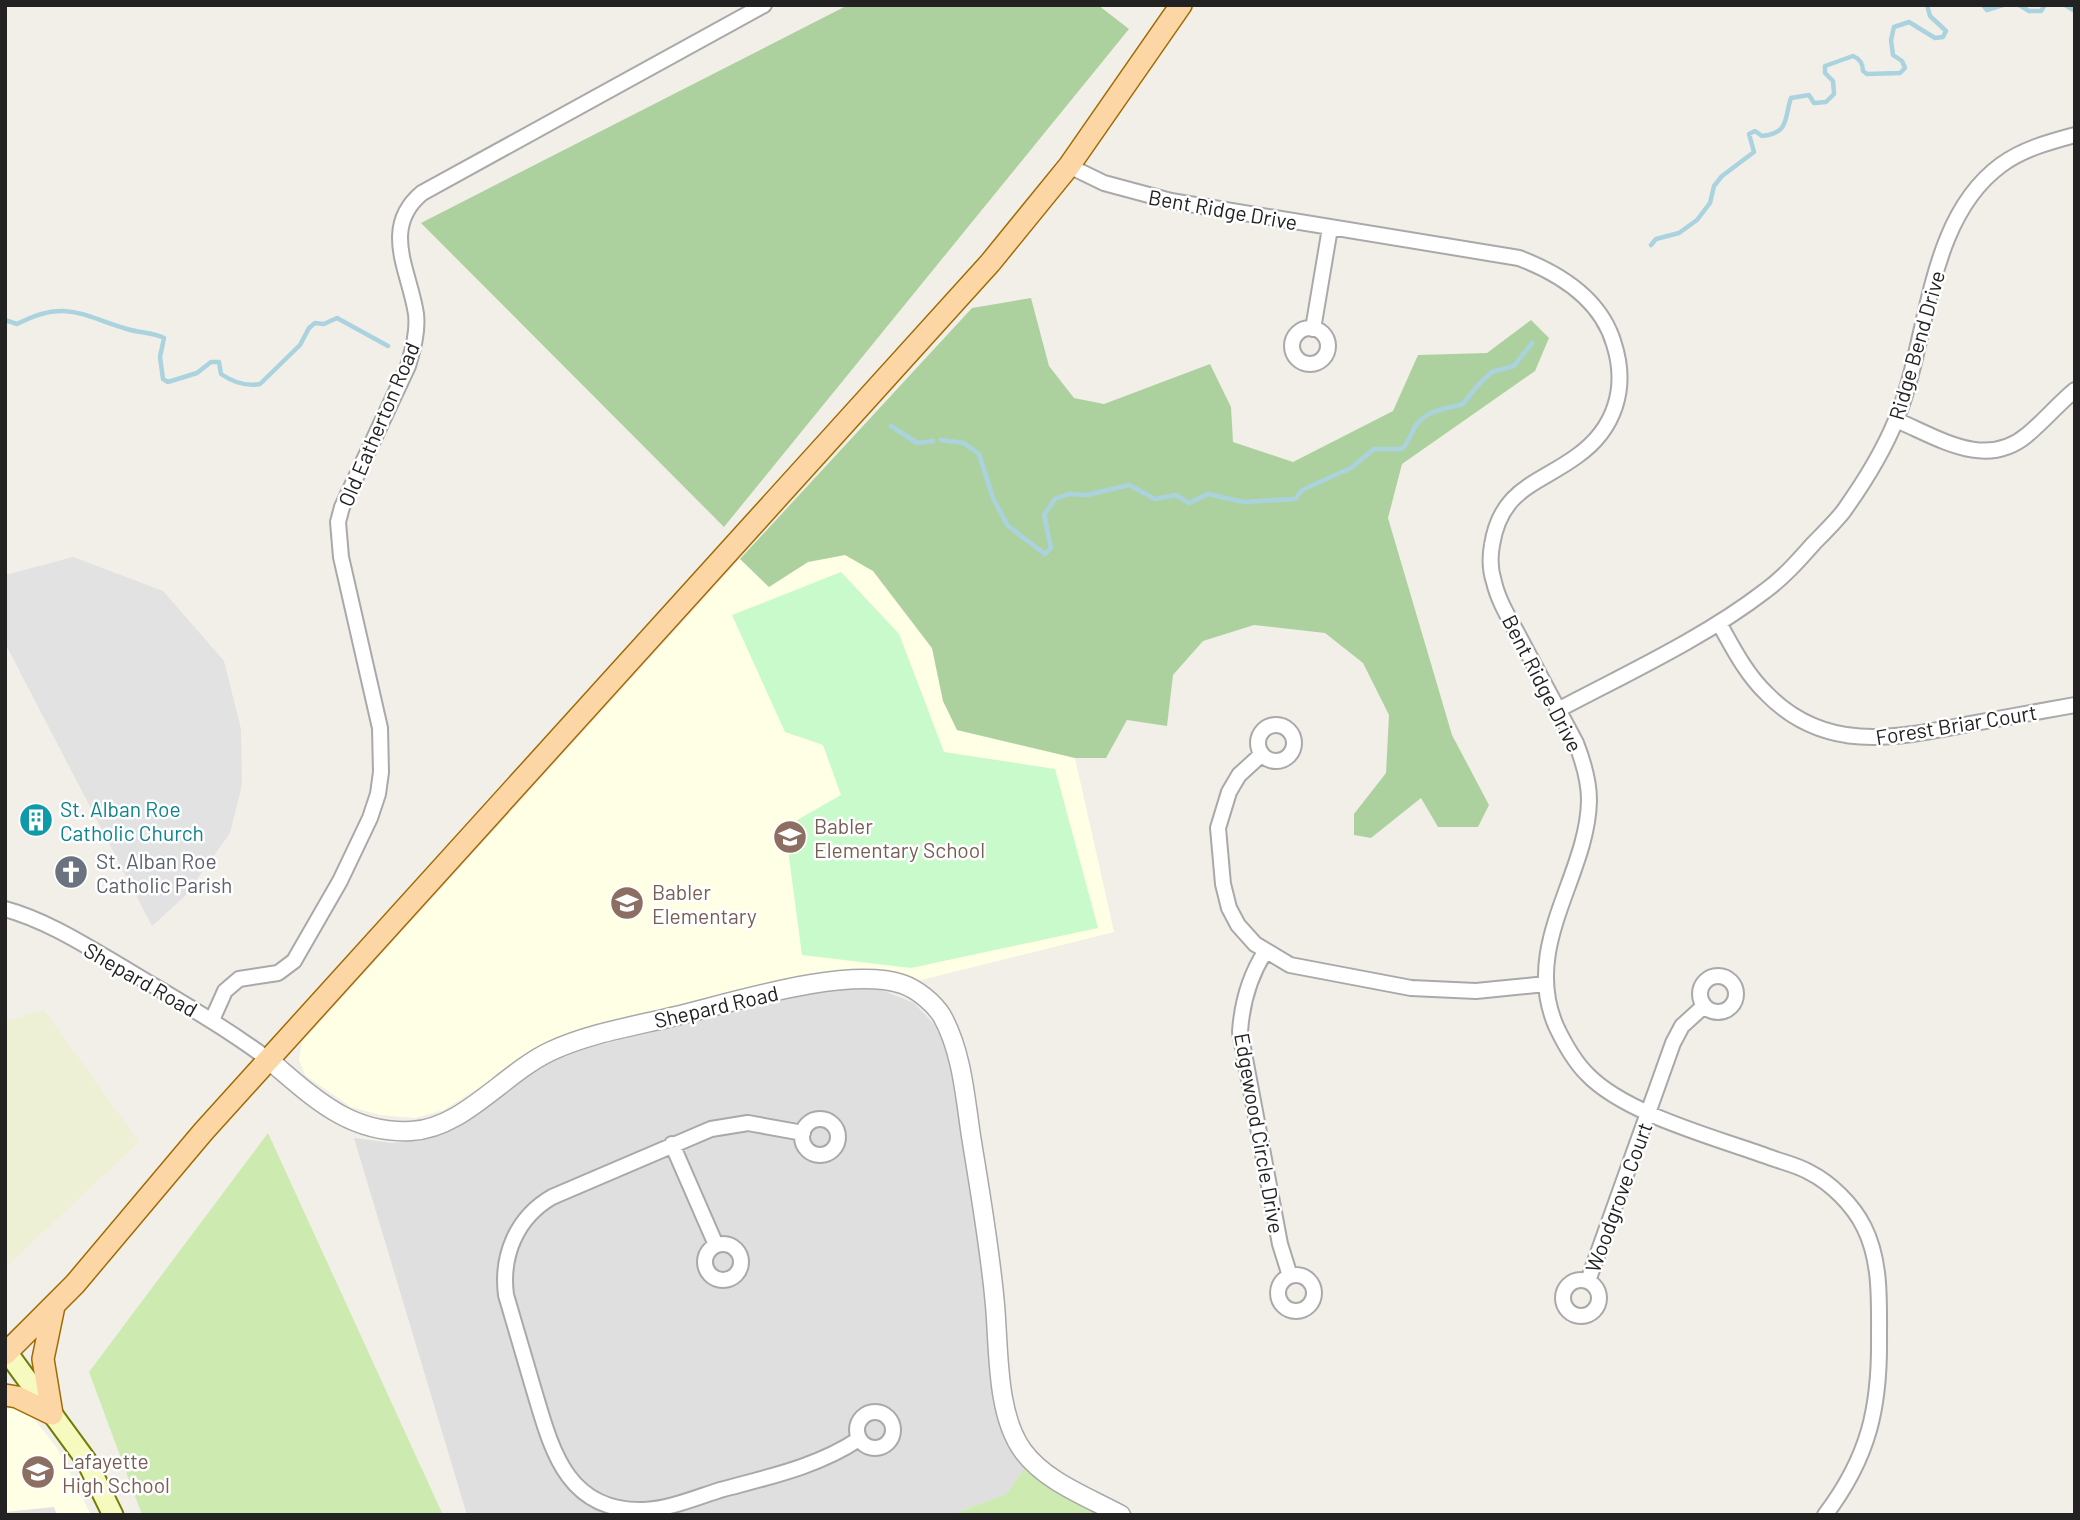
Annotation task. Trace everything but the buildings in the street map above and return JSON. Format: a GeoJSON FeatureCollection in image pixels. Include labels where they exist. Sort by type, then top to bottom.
{"type":"FeatureCollection","features":[{"type":"Feature","properties":{"kind":"main road"},"geometry":{"type":"LineString","coordinates":[[113,1515],[86,1460],[6,1353],[54,1307],[203,1132],[648,638],[951,307],[1069,166],[1181,5]]}},
{"type":"Feature","properties":{"kind":"main road"},"geometry":{"type":"LineString","coordinates":[[52,1413],[43,1359],[54,1307]]}},
{"type":"Feature","properties":{"kind":"main road"},"geometry":{"type":"LineString","coordinates":[[5,1395],[17,1397],[52,1413]]}},
{"type":"Feature","properties":{"kind":"street","name":"Old Eatherton Road"},"geometry":{"type":"LineString","coordinates":[[212,1020],[225,991],[239,979],[278,973],[294,961],[340,881],[370,818],[378,794],[381,772],[380,728],[341,557],[338,522],[342,507],[408,366],[417,332],[416,313],[400,251],[404,214],[422,193],[757,7]]}},
{"type":"Feature","properties":{"kind":"street","name":"Ridge Bend Drive"},"geometry":{"type":"LineString","coordinates":[[1558,710],[1719,623],[1766,591],[1841,514],[1896,420],[1941,259],[1952,228],[1967,200],[2002,164],[2024,151],[2075,135]]}},
{"type":"Feature","properties":{"kind":"street","name":"Bent Ridge Drive"},"geometry":{"type":"LineString","coordinates":[[1069,166],[1104,183],[1138,194],[1520,258],[1546,268],[1573,285],[1589,300],[1609,327],[1621,374],[1618,398],[1610,420],[1597,439],[1576,457],[1528,484],[1513,498],[1500,520],[1492,544],[1491,566],[1494,582],[1504,608],[1583,762],[1589,799],[1586,823],[1547,954],[1546,984],[1555,1023],[1570,1053],[1588,1075],[1610,1093],[1647,1113],[1809,1172],[1836,1192],[1856,1212],[1865,1229],[1872,1248],[1878,1283],[1880,1381],[1874,1416],[1863,1449],[1843,1489],[1825,1515]]}},
{"type":"Feature","properties":{"kind":"street"},"geometry":{"type":"LineString","coordinates":[[1312,329],[1330,228]]}},
{"type":"Feature","properties":{"kind":"street"},"geometry":{"type":"LineString","coordinates":[[1896,420],[1970,451],[1983,452],[2008,447],[2027,435],[2075,390]]}},
{"type":"Feature","properties":{"kind":"street","name":"Forest Briar Court"},"geometry":{"type":"LineString","coordinates":[[1719,623],[1749,675],[1768,696],[1810,725],[1834,733],[1858,738],[1908,736],[2075,705]]}},
{"type":"Feature","properties":{"kind":"street"},"geometry":{"type":"LineString","coordinates":[[1262,754],[1239,775],[1229,792],[1221,814],[1218,841],[1229,908],[1238,925],[1255,944],[1290,965],[1412,988],[1476,991],[1546,984]]}},
{"type":"Feature","properties":{"kind":"street","name":"Shepard Road"},"geometry":{"type":"LineString","coordinates":[[5,909],[34,920],[94,951],[212,1020],[269,1060],[314,1098],[348,1120],[369,1129],[415,1131],[437,1126],[475,1105],[520,1068],[552,1050],[585,1038],[825,982],[883,981],[913,989],[940,1014],[959,1060],[990,1254],[1000,1374],[1011,1428],[1023,1451],[1040,1469],[1121,1515]]}},
{"type":"Feature","properties":{"kind":"street","name":"Edgewood Circle Drive"},"geometry":{"type":"LineString","coordinates":[[1265,952],[1255,967],[1241,1006],[1240,1031],[1280,1244],[1290,1276]]}},
{"type":"Feature","properties":{"kind":"street","name":"Woodgrove Court"},"geometry":{"type":"LineString","coordinates":[[1588,1281],[1678,1034],[1689,1019],[1704,1006]]}},
{"type":"Feature","properties":{"kind":"street"},"geometry":{"type":"LineString","coordinates":[[803,1133],[748,1123],[711,1129],[541,1203],[521,1224],[507,1257],[506,1295],[556,1458],[599,1509],[634,1510],[666,1506],[824,1460],[859,1439]]}},
{"type":"Feature","properties":{"kind":"street"},"geometry":{"type":"LineString","coordinates":[[672,1144],[716,1245]]}},
{"type":"Feature","properties":{"kind":"shaded area","name":"Babler Elementary School"},"geometry":{"type":"Polygon","coordinates":[[[845,555],[873,571],[932,649],[943,701],[957,730],[1075,758],[1114,932],[917,981],[898,975],[863,971],[541,1048],[444,1110],[415,1118],[380,1115],[351,1107],[305,1075],[299,1060],[302,1042],[740,559],[769,587],[808,562],[845,555]]]}},
{"type":"Feature","properties":{"kind":"shaded area"},"geometry":{"type":"Polygon","coordinates":[[[73,557],[163,591],[224,661],[241,729],[242,785],[230,833],[185,896],[152,926],[5,643],[5,575],[73,557]]]}},
{"type":"Feature","properties":{"kind":"shaded area"},"geometry":{"type":"Polygon","coordinates":[[[832,987],[879,989],[914,1003],[934,1024],[948,1052],[983,1255],[1003,1427],[1025,1467],[1008,1494],[950,1515],[467,1515],[354,1138],[392,1143],[427,1139],[464,1123],[533,1069],[563,1054],[832,987]]]}},
{"type":"Feature","properties":{"kind":"shaded area"},"geometry":{"type":"Polygon","coordinates":[[[44,1010],[139,1142],[5,1268],[5,1021],[44,1010]]]}},
{"type":"Feature","properties":{"kind":"shaded area","name":"Lafayette High School"},"geometry":{"type":"Polygon","coordinates":[[[8,1402],[28,1411],[57,1448],[91,1515],[5,1515],[5,1414],[8,1402]]]}},
{"type":"Feature","properties":{"kind":"shaded area"},"geometry":{"type":"Polygon","coordinates":[[[54,1507],[57,1515],[5,1515],[5,1512],[54,1507]]]}},
{"type":"Feature","properties":{"kind":"green space"},"geometry":{"type":"Polygon","coordinates":[[[848,5],[1098,5],[1129,29],[724,527],[421,223],[848,5]]]}},
{"type":"Feature","properties":{"kind":"green space"},"geometry":{"type":"Polygon","coordinates":[[[1031,298],[1049,366],[1074,398],[1104,404],[1210,364],[1231,407],[1233,442],[1293,462],[1393,411],[1418,355],[1487,353],[1531,320],[1549,338],[1535,371],[1402,464],[1388,518],[1452,735],[1489,805],[1478,827],[1438,827],[1421,798],[1371,838],[1354,835],[1354,814],[1386,773],[1389,715],[1363,663],[1325,633],[1254,625],[1203,641],[1173,675],[1167,726],[1127,720],[1106,758],[1075,758],[957,730],[943,701],[932,648],[873,571],[845,555],[808,562],[769,587],[740,559],[972,308],[1031,298]]]}},
{"type":"Feature","properties":{"kind":"green space"},"geometry":{"type":"Polygon","coordinates":[[[841,572],[899,634],[944,752],[1055,769],[1098,928],[911,968],[802,955],[785,827],[841,795],[823,745],[785,732],[732,615],[841,572]]]}},
{"type":"Feature","properties":{"kind":"green space"},"geometry":{"type":"Polygon","coordinates":[[[268,1133],[443,1515],[142,1515],[89,1372],[268,1133]]]}},
{"type":"Feature","properties":{"kind":"green space"},"geometry":{"type":"Polygon","coordinates":[[[1025,1467],[1105,1515],[950,1515],[1007,1494],[1025,1467]]]}},
{"type":"Feature","properties":{"kind":"waterway"},"geometry":{"type":"LineString","coordinates":[[1651,245],[1656,239],[1679,233],[1697,220],[1710,203],[1714,186],[1722,176],[1754,152],[1749,134],[1755,131],[1762,136],[1782,128],[1791,98],[1809,95],[1814,103],[1826,102],[1834,94],[1833,81],[1825,73],[1825,66],[1853,56],[1858,58],[1867,74],[1900,73],[1905,68],[1902,61],[1893,55],[1891,40],[1894,27],[1909,22],[1935,38],[1943,37],[1946,31],[1930,16],[1927,5]]}},
{"type":"Feature","properties":{"kind":"waterway"},"geometry":{"type":"LineString","coordinates":[[1983,5],[1987,10],[2003,5]]}},
{"type":"Feature","properties":{"kind":"waterway"},"geometry":{"type":"LineString","coordinates":[[2019,5],[2029,11],[2041,11],[2045,5]]}},
{"type":"Feature","properties":{"kind":"waterway"},"geometry":{"type":"LineString","coordinates":[[2065,5],[2075,11]]}},
{"type":"Feature","properties":{"kind":"waterway"},"geometry":{"type":"LineString","coordinates":[[5,320],[17,324],[48,312],[72,312],[160,336],[164,338],[160,357],[163,379],[168,382],[197,373],[211,362],[219,362],[221,374],[230,379],[245,384],[260,384],[300,345],[309,328],[315,323],[324,324],[337,318],[388,346]]}},
{"type":"Feature","properties":{"kind":"waterway"},"geometry":{"type":"LineString","coordinates":[[941,440],[964,443],[979,454],[993,498],[1008,526],[1045,554],[1051,548],[1044,515],[1055,499],[1068,494],[1087,495],[1129,485],[1155,499],[1176,495],[1189,503],[1208,494],[1244,502],[1295,499],[1302,490],[1351,468],[1374,449],[1402,449],[1422,419],[1438,410],[1463,404],[1492,372],[1514,366],[1532,343]]}},
{"type":"Feature","properties":{"kind":"waterway"},"geometry":{"type":"LineString","coordinates":[[891,426],[917,443],[933,441]]}},
{"type":"Feature","properties":{"kind":"place","name":"St. Alban Roe Catholic Church"},"geometry":{"type":"Point","coordinates":[36,820]}},
{"type":"Feature","properties":{"kind":"place","name":"Babler Elementary School"},"geometry":{"type":"Point","coordinates":[790,837]}},
{"type":"Feature","properties":{"kind":"place","name":"St. Alban Roe Catholic Parish"},"geometry":{"type":"Point","coordinates":[71,872]}},
{"type":"Feature","properties":{"kind":"place","name":"Babler Elementary"},"geometry":{"type":"Point","coordinates":[627,903]}},
{"type":"Feature","properties":{"kind":"place","name":"Lafayette High School"},"geometry":{"type":"Point","coordinates":[38,1472]}}]}
